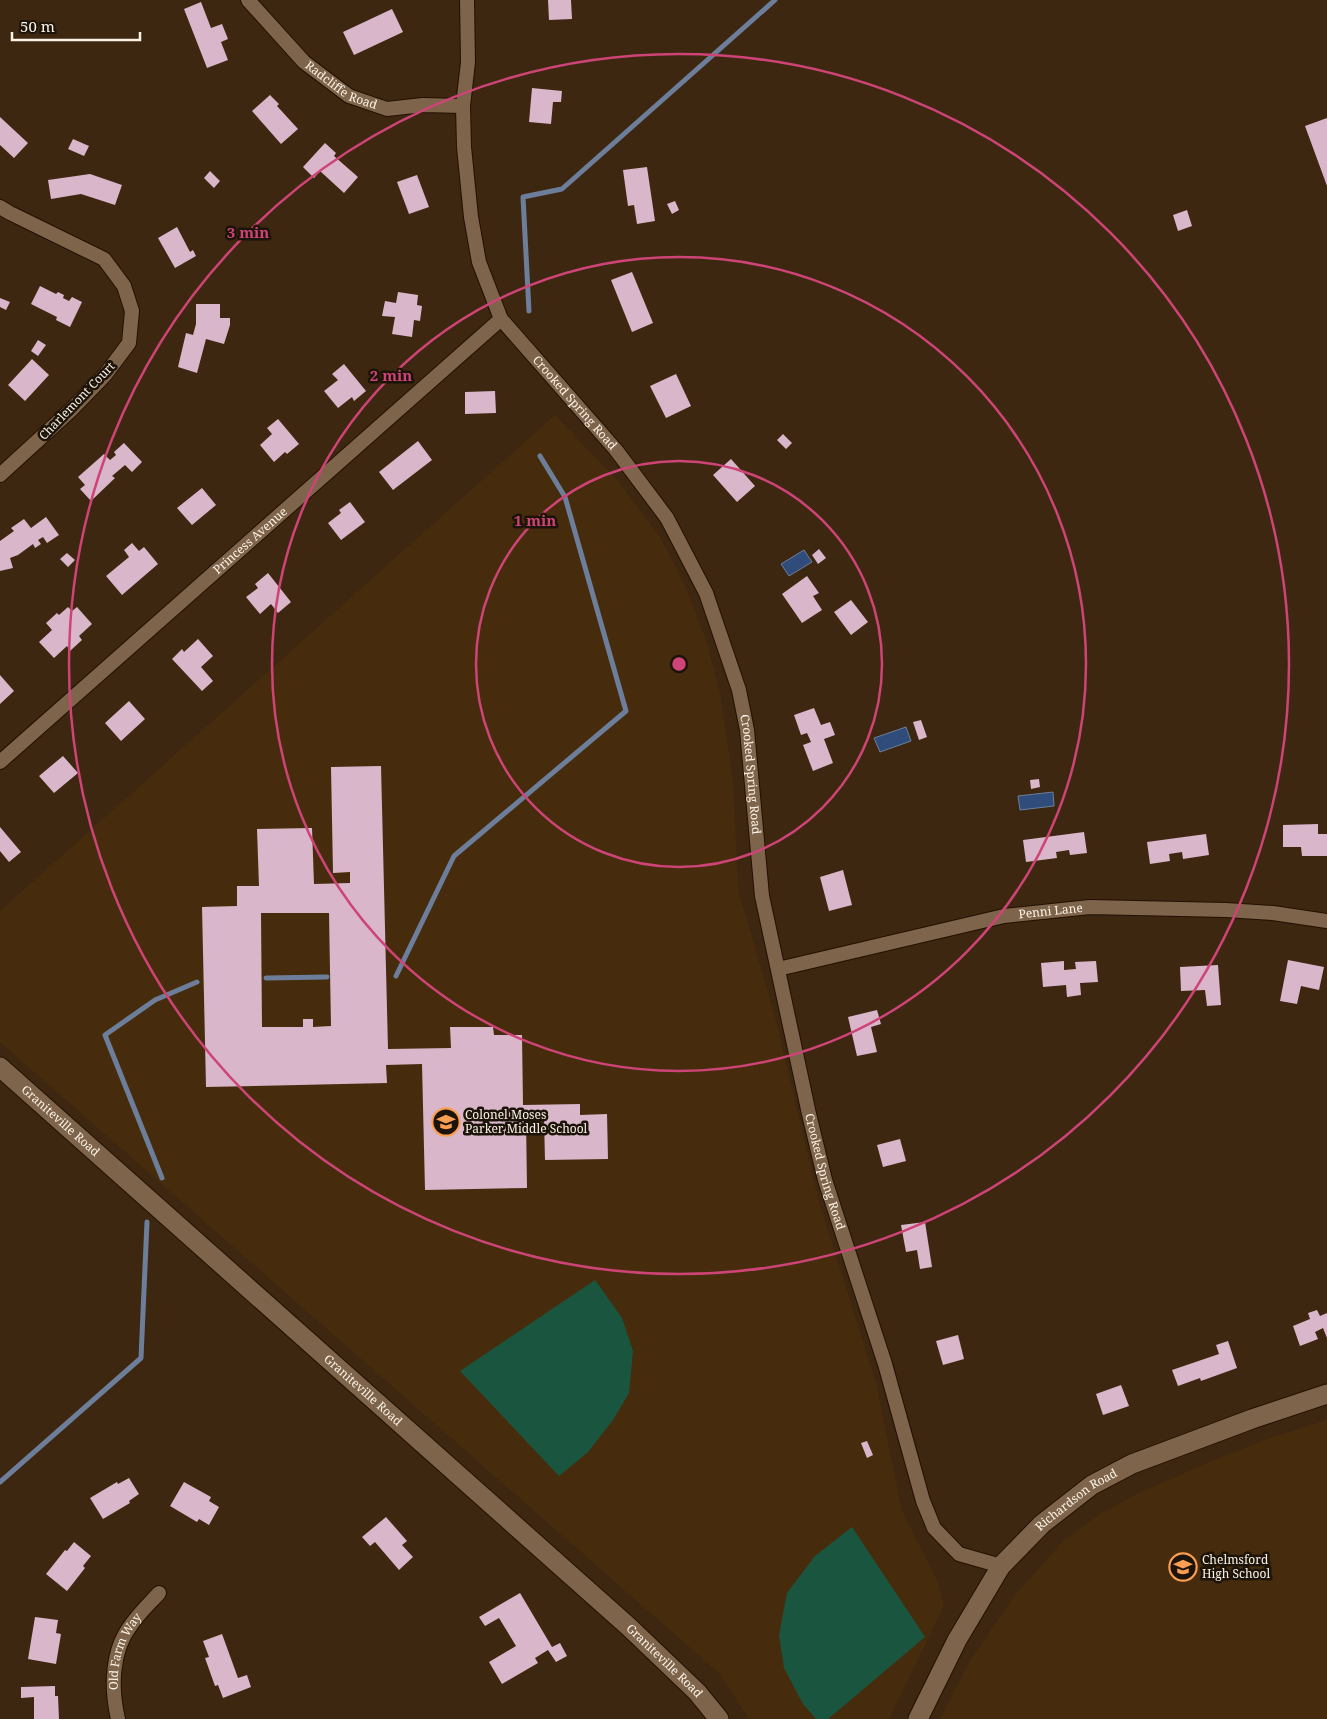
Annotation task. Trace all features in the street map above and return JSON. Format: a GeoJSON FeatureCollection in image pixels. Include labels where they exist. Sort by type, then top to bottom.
{"type":"FeatureCollection","features":[{"type":"Feature","properties":{"kind":"main road","name":"Graniteville Road"},"geometry":{"type":"LineString","coordinates":[[0,1067],[629,1627],[698,1692],[719,1719]]}},
{"type":"Feature","properties":{"kind":"main road","name":"Richardson Road"},"geometry":{"type":"LineString","coordinates":[[918,1719],[957,1640],[1001,1566],[1042,1524],[1092,1485],[1132,1464],[1252,1419],[1327,1394]]}},
{"type":"Feature","properties":{"kind":"street","name":"Radcliffe Road"},"geometry":{"type":"LineString","coordinates":[[248,0],[304,62],[349,96],[387,109],[422,105],[463,106]]}},
{"type":"Feature","properties":{"kind":"street","name":"Crooked Spring Road"},"geometry":{"type":"LineString","coordinates":[[468,0],[468,62],[463,106],[464,147],[471,217],[479,262],[501,319],[616,450],[667,518],[706,593],[739,690],[747,730],[762,896],[825,1180],[885,1364],[923,1501],[934,1528],[959,1554],[1001,1566]]}},
{"type":"Feature","properties":{"kind":"street","name":"Charlemont Court"},"geometry":{"type":"LineString","coordinates":[[0,207],[104,259],[124,286],[132,311],[129,343],[105,375],[70,411],[0,475]]}},
{"type":"Feature","properties":{"kind":"street","name":"Princess Avenue"},"geometry":{"type":"LineString","coordinates":[[0,762],[501,319]]}},
{"type":"Feature","properties":{"kind":"street","name":"Penni Lane"},"geometry":{"type":"LineString","coordinates":[[778,969],[1004,916],[1090,907],[1226,910],[1273,913],[1327,921]]}},
{"type":"Feature","properties":{"kind":"street","name":"Old Farm Way"},"geometry":{"type":"LineString","coordinates":[[118,1719],[113,1685],[115,1666],[121,1644],[129,1626],[159,1592]]}},
{"type":"Feature","properties":{"kind":"shaded area","name":"Colonel Moses Parker Middle School"},"geometry":{"type":"Polygon","coordinates":[[[555,415],[619,482],[660,537],[684,583],[707,643],[720,693],[733,781],[738,890],[774,1013],[819,1202],[876,1383],[902,1511],[938,1582],[944,1606],[889,1719],[749,1719],[720,1674],[0,1042],[0,911],[555,415]]]}},
{"type":"Feature","properties":{"kind":"shaded area","name":"Chelmsford High School"},"geometry":{"type":"Polygon","coordinates":[[[1327,1420],[1327,1719],[940,1719],[971,1659],[1015,1595],[1064,1540],[1102,1513],[1139,1493],[1270,1438],[1327,1420]]]}},
{"type":"Feature","properties":{"kind":"green space"},"geometry":{"type":"Polygon","coordinates":[[[595,1280],[622,1318],[633,1351],[629,1393],[613,1420],[588,1452],[559,1476],[460,1371],[595,1280]]]}},
{"type":"Feature","properties":{"kind":"green space"},"geometry":{"type":"Polygon","coordinates":[[[852,1527],[925,1637],[828,1719],[816,1719],[803,1704],[784,1668],[779,1635],[787,1593],[815,1556],[852,1527]]]}},
{"type":"Feature","properties":{"kind":"water"},"geometry":{"type":"Polygon","coordinates":[[[804,550],[812,562],[789,576],[781,564],[804,550]]]}},
{"type":"Feature","properties":{"kind":"water"},"geometry":{"type":"Polygon","coordinates":[[[906,727],[911,741],[880,752],[874,738],[906,727]]]}},
{"type":"Feature","properties":{"kind":"water"},"geometry":{"type":"Polygon","coordinates":[[[1053,792],[1054,806],[1020,810],[1018,796],[1053,792]]]}},
{"type":"Feature","properties":{"kind":"building"},"geometry":{"type":"Polygon","coordinates":[[[548,0],[571,0],[572,19],[549,20],[548,0]]]}},
{"type":"Feature","properties":{"kind":"building"},"geometry":{"type":"Polygon","coordinates":[[[201,2],[211,28],[222,24],[228,39],[221,42],[228,60],[207,68],[184,9],[201,2]]]}},
{"type":"Feature","properties":{"kind":"building"},"geometry":{"type":"Polygon","coordinates":[[[392,9],[403,32],[354,55],[343,32],[392,9]]]}},
{"type":"Feature","properties":{"kind":"building"},"geometry":{"type":"Polygon","coordinates":[[[532,88],[562,91],[561,102],[553,102],[551,124],[529,122],[532,88]]]}},
{"type":"Feature","properties":{"kind":"building"},"geometry":{"type":"Polygon","coordinates":[[[270,95],[279,104],[277,106],[298,129],[281,144],[252,111],[270,95]]]}},
{"type":"Feature","properties":{"kind":"building"},"geometry":{"type":"Polygon","coordinates":[[[0,117],[28,143],[14,158],[0,145],[0,117]]]}},
{"type":"Feature","properties":{"kind":"building"},"geometry":{"type":"Polygon","coordinates":[[[1327,118],[1327,186],[1305,126],[1327,118]]]}},
{"type":"Feature","properties":{"kind":"building"},"geometry":{"type":"Polygon","coordinates":[[[73,139],[89,146],[84,156],[68,149],[73,139]]]}},
{"type":"Feature","properties":{"kind":"building"},"geometry":{"type":"Polygon","coordinates":[[[325,143],[336,153],[334,156],[358,177],[344,193],[320,171],[314,178],[303,167],[325,143]]]}},
{"type":"Feature","properties":{"kind":"building"},"geometry":{"type":"Polygon","coordinates":[[[647,167],[655,221],[637,224],[634,205],[628,206],[623,170],[647,167]]]}},
{"type":"Feature","properties":{"kind":"building"},"geometry":{"type":"Polygon","coordinates":[[[210,171],[220,181],[214,188],[204,178],[210,171]]]}},
{"type":"Feature","properties":{"kind":"building"},"geometry":{"type":"Polygon","coordinates":[[[90,174],[122,185],[115,205],[81,194],[51,199],[48,180],[90,174]]]}},
{"type":"Feature","properties":{"kind":"building"},"geometry":{"type":"Polygon","coordinates":[[[417,175],[429,207],[409,214],[397,182],[417,175]]]}},
{"type":"Feature","properties":{"kind":"building"},"geometry":{"type":"Polygon","coordinates":[[[675,201],[679,210],[672,214],[667,204],[675,201]]]}},
{"type":"Feature","properties":{"kind":"building"},"geometry":{"type":"Polygon","coordinates":[[[1187,210],[1192,226],[1178,231],[1173,215],[1187,210]]]}},
{"type":"Feature","properties":{"kind":"building"},"geometry":{"type":"Polygon","coordinates":[[[177,227],[190,252],[193,250],[196,256],[175,268],[158,238],[177,227]]]}},
{"type":"Feature","properties":{"kind":"building"},"geometry":{"type":"Polygon","coordinates":[[[632,272],[653,323],[632,332],[611,280],[632,272]]]}},
{"type":"Feature","properties":{"kind":"building"},"geometry":{"type":"Polygon","coordinates":[[[40,286],[56,294],[58,292],[64,295],[63,298],[69,301],[72,297],[82,302],[70,327],[56,320],[57,317],[31,304],[40,286]]]}},
{"type":"Feature","properties":{"kind":"building"},"geometry":{"type":"Polygon","coordinates":[[[398,292],[418,295],[417,305],[422,306],[420,321],[414,320],[412,337],[392,334],[395,317],[382,316],[385,301],[396,303],[398,292]]]}},
{"type":"Feature","properties":{"kind":"building"},"geometry":{"type":"Polygon","coordinates":[[[0,298],[10,302],[6,310],[0,307],[0,298]]]}},
{"type":"Feature","properties":{"kind":"building"},"geometry":{"type":"Polygon","coordinates":[[[196,304],[220,304],[220,318],[230,318],[230,325],[224,344],[206,339],[197,373],[178,367],[186,333],[193,335],[196,324],[196,304]]]}},
{"type":"Feature","properties":{"kind":"building"},"geometry":{"type":"Polygon","coordinates":[[[38,340],[46,345],[38,356],[31,351],[38,340]]]}},
{"type":"Feature","properties":{"kind":"building"},"geometry":{"type":"Polygon","coordinates":[[[32,359],[49,375],[25,401],[8,385],[32,359]]]}},
{"type":"Feature","properties":{"kind":"building"},"geometry":{"type":"Polygon","coordinates":[[[344,364],[366,391],[354,401],[352,397],[338,408],[324,391],[338,380],[332,374],[344,364]]]}},
{"type":"Feature","properties":{"kind":"building"},"geometry":{"type":"Polygon","coordinates":[[[676,374],[691,406],[666,418],[650,386],[676,374]]]}},
{"type":"Feature","properties":{"kind":"building"},"geometry":{"type":"Polygon","coordinates":[[[495,391],[496,413],[465,414],[465,392],[495,391]]]}},
{"type":"Feature","properties":{"kind":"building"},"geometry":{"type":"Polygon","coordinates":[[[278,419],[299,444],[287,454],[285,452],[274,462],[260,445],[272,434],[267,428],[278,419]]]}},
{"type":"Feature","properties":{"kind":"building"},"geometry":{"type":"Polygon","coordinates":[[[783,434],[792,443],[786,449],[777,440],[783,434]]]}},
{"type":"Feature","properties":{"kind":"building"},"geometry":{"type":"Polygon","coordinates":[[[418,441],[432,460],[393,490],[379,472],[418,441]]]}},
{"type":"Feature","properties":{"kind":"building"},"geometry":{"type":"Polygon","coordinates":[[[124,443],[142,462],[132,472],[125,465],[112,476],[115,478],[91,501],[80,489],[85,485],[78,477],[104,454],[110,460],[116,455],[114,452],[124,443]]]}},
{"type":"Feature","properties":{"kind":"building"},"geometry":{"type":"Polygon","coordinates":[[[731,459],[755,486],[737,502],[713,475],[731,459]]]}},
{"type":"Feature","properties":{"kind":"building"},"geometry":{"type":"Polygon","coordinates":[[[202,488],[216,505],[192,525],[177,508],[202,488]]]}},
{"type":"Feature","properties":{"kind":"building"},"geometry":{"type":"Polygon","coordinates":[[[350,502],[365,522],[341,540],[328,523],[341,513],[339,510],[350,502]]]}},
{"type":"Feature","properties":{"kind":"building"},"geometry":{"type":"Polygon","coordinates":[[[46,517],[59,535],[47,543],[43,537],[38,540],[41,544],[35,548],[33,544],[18,555],[10,558],[13,568],[0,571],[0,541],[14,531],[11,528],[24,519],[31,528],[46,517]]]}},
{"type":"Feature","properties":{"kind":"building"},"geometry":{"type":"Polygon","coordinates":[[[132,543],[139,551],[144,547],[158,564],[122,595],[106,576],[129,557],[124,550],[132,543]]]}},
{"type":"Feature","properties":{"kind":"building"},"geometry":{"type":"Polygon","coordinates":[[[819,549],[826,558],[818,564],[812,555],[819,549]]]}},
{"type":"Feature","properties":{"kind":"building"},"geometry":{"type":"Polygon","coordinates":[[[67,553],[75,560],[68,567],[60,559],[67,553]]]}},
{"type":"Feature","properties":{"kind":"building"},"geometry":{"type":"Polygon","coordinates":[[[268,573],[291,602],[278,613],[271,604],[260,614],[246,597],[258,588],[255,584],[268,573]]]}},
{"type":"Feature","properties":{"kind":"building"},"geometry":{"type":"Polygon","coordinates":[[[807,576],[819,593],[813,596],[822,610],[802,623],[782,594],[807,576]]]}},
{"type":"Feature","properties":{"kind":"building"},"geometry":{"type":"Polygon","coordinates":[[[851,600],[868,622],[851,635],[834,612],[851,600]]]}},
{"type":"Feature","properties":{"kind":"building"},"geometry":{"type":"Polygon","coordinates":[[[68,607],[72,611],[77,607],[92,624],[79,636],[82,640],[70,651],[67,646],[54,658],[39,642],[52,630],[46,623],[57,613],[59,615],[68,607]]]}},
{"type":"Feature","properties":{"kind":"building"},"geometry":{"type":"Polygon","coordinates":[[[198,639],[213,656],[201,667],[213,681],[202,691],[172,659],[182,649],[184,652],[198,639]]]}},
{"type":"Feature","properties":{"kind":"building"},"geometry":{"type":"Polygon","coordinates":[[[0,675],[14,691],[0,704],[0,675]]]}},
{"type":"Feature","properties":{"kind":"building"},"geometry":{"type":"Polygon","coordinates":[[[129,701],[145,719],[121,741],[105,723],[129,701]]]}},
{"type":"Feature","properties":{"kind":"building"},"geometry":{"type":"Polygon","coordinates":[[[814,708],[821,725],[830,722],[835,735],[824,739],[833,763],[813,771],[803,745],[811,742],[807,733],[801,735],[794,715],[814,708]]]}},
{"type":"Feature","properties":{"kind":"building"},"geometry":{"type":"Polygon","coordinates":[[[921,720],[927,737],[919,740],[913,722],[921,720]]]}},
{"type":"Feature","properties":{"kind":"building"},"geometry":{"type":"Polygon","coordinates":[[[63,756],[78,773],[54,793],[39,776],[63,756]]]}},
{"type":"Feature","properties":{"kind":"building"},"geometry":{"type":"Polygon","coordinates":[[[381,766],[388,1049],[451,1048],[450,1027],[493,1027],[494,1035],[522,1035],[523,1105],[580,1104],[580,1115],[607,1114],[608,1159],[545,1160],[544,1119],[526,1119],[527,1188],[425,1190],[422,1064],[386,1065],[387,1083],[206,1087],[202,907],[237,906],[237,886],[259,886],[257,829],[312,828],[314,884],[350,883],[350,872],[333,873],[331,767],[381,766]],[[261,913],[262,1027],[303,1027],[303,1019],[313,1019],[313,1027],[331,1026],[329,913],[261,913]]]}},
{"type":"Feature","properties":{"kind":"building"},"geometry":{"type":"Polygon","coordinates":[[[1039,779],[1040,787],[1031,789],[1030,780],[1039,779]]]}},
{"type":"Feature","properties":{"kind":"building"},"geometry":{"type":"Polygon","coordinates":[[[1318,824],[1318,834],[1327,834],[1327,856],[1302,856],[1301,847],[1283,847],[1283,825],[1318,824]]]}},
{"type":"Feature","properties":{"kind":"building"},"geometry":{"type":"Polygon","coordinates":[[[0,827],[21,852],[9,862],[0,851],[0,827]]]}},
{"type":"Feature","properties":{"kind":"building"},"geometry":{"type":"Polygon","coordinates":[[[1084,832],[1087,853],[1070,855],[1069,850],[1056,852],[1057,858],[1026,862],[1023,840],[1084,832]]]}},
{"type":"Feature","properties":{"kind":"building"},"geometry":{"type":"Polygon","coordinates":[[[1206,834],[1209,855],[1183,859],[1182,852],[1169,854],[1170,861],[1150,864],[1147,842],[1206,834]]]}},
{"type":"Feature","properties":{"kind":"building"},"geometry":{"type":"Polygon","coordinates":[[[843,870],[852,905],[829,911],[820,877],[843,870]]]}},
{"type":"Feature","properties":{"kind":"building"},"geometry":{"type":"Polygon","coordinates":[[[1288,960],[1324,967],[1319,990],[1301,986],[1297,1004],[1280,1001],[1288,960]]]}},
{"type":"Feature","properties":{"kind":"building"},"geometry":{"type":"Polygon","coordinates":[[[1064,961],[1064,970],[1076,969],[1075,962],[1096,961],[1098,982],[1080,983],[1081,995],[1067,997],[1066,985],[1043,987],[1041,963],[1064,961]]]}},
{"type":"Feature","properties":{"kind":"building"},"geometry":{"type":"Polygon","coordinates":[[[1218,965],[1221,1005],[1207,1006],[1205,990],[1181,991],[1180,967],[1218,965]]]}},
{"type":"Feature","properties":{"kind":"building"},"geometry":{"type":"Polygon","coordinates":[[[877,1010],[881,1024],[871,1027],[877,1052],[857,1056],[848,1017],[877,1010]]]}},
{"type":"Feature","properties":{"kind":"building"},"geometry":{"type":"Polygon","coordinates":[[[900,1139],[906,1161],[883,1167],[877,1145],[900,1139]]]}},
{"type":"Feature","properties":{"kind":"building"},"geometry":{"type":"Polygon","coordinates":[[[925,1222],[932,1267],[920,1269],[917,1250],[906,1252],[901,1225],[925,1222]]]}},
{"type":"Feature","properties":{"kind":"building"},"geometry":{"type":"Polygon","coordinates":[[[1317,1310],[1320,1316],[1327,1313],[1327,1338],[1323,1328],[1315,1332],[1318,1339],[1300,1346],[1293,1326],[1310,1319],[1308,1313],[1317,1310]]]}},
{"type":"Feature","properties":{"kind":"building"},"geometry":{"type":"Polygon","coordinates":[[[958,1335],[964,1359],[943,1365],[936,1341],[958,1335]]]}},
{"type":"Feature","properties":{"kind":"building"},"geometry":{"type":"Polygon","coordinates":[[[1228,1341],[1237,1368],[1201,1381],[1200,1378],[1178,1386],[1172,1370],[1219,1354],[1216,1345],[1228,1341]]]}},
{"type":"Feature","properties":{"kind":"building"},"geometry":{"type":"Polygon","coordinates":[[[1121,1385],[1129,1406],[1103,1415],[1096,1394],[1121,1385]]]}},
{"type":"Feature","properties":{"kind":"building"},"geometry":{"type":"Polygon","coordinates":[[[867,1441],[873,1455],[867,1458],[861,1443],[867,1441]]]}},
{"type":"Feature","properties":{"kind":"building"},"geometry":{"type":"Polygon","coordinates":[[[129,1478],[139,1494],[129,1501],[130,1503],[103,1519],[90,1498],[117,1482],[118,1484],[129,1478]]]}},
{"type":"Feature","properties":{"kind":"building"},"geometry":{"type":"Polygon","coordinates":[[[184,1482],[211,1497],[209,1501],[219,1507],[209,1525],[199,1519],[197,1522],[170,1506],[184,1482]]]}},
{"type":"Feature","properties":{"kind":"building"},"geometry":{"type":"Polygon","coordinates":[[[386,1517],[407,1541],[402,1545],[413,1557],[399,1570],[375,1542],[370,1546],[362,1537],[386,1517]]]}},
{"type":"Feature","properties":{"kind":"building"},"geometry":{"type":"Polygon","coordinates":[[[74,1542],[91,1556],[83,1566],[85,1568],[67,1591],[46,1574],[65,1550],[67,1551],[74,1542]]]}},
{"type":"Feature","properties":{"kind":"building"},"geometry":{"type":"Polygon","coordinates":[[[520,1593],[552,1647],[560,1643],[567,1656],[556,1662],[548,1650],[535,1658],[538,1663],[502,1684],[489,1662],[516,1646],[499,1618],[485,1626],[479,1617],[520,1593]]]}},
{"type":"Feature","properties":{"kind":"building"},"geometry":{"type":"Polygon","coordinates":[[[35,1617],[58,1620],[56,1633],[61,1634],[56,1664],[28,1659],[35,1617]]]}},
{"type":"Feature","properties":{"kind":"building"},"geometry":{"type":"Polygon","coordinates":[[[222,1634],[238,1678],[247,1675],[251,1687],[223,1698],[218,1685],[215,1686],[205,1658],[209,1657],[203,1641],[222,1634]]]}},
{"type":"Feature","properties":{"kind":"building"},"geometry":{"type":"Polygon","coordinates":[[[55,1686],[55,1696],[58,1696],[59,1719],[34,1719],[34,1697],[21,1698],[21,1687],[55,1686]]]}},
{"type":"Feature","properties":{"kind":"waterway"},"geometry":{"type":"LineString","coordinates":[[529,311],[523,197],[562,189],[775,0]]}},
{"type":"Feature","properties":{"kind":"waterway"},"geometry":{"type":"LineString","coordinates":[[396,976],[454,856],[626,711],[565,497],[540,456]]}},
{"type":"Feature","properties":{"kind":"waterway"},"geometry":{"type":"LineString","coordinates":[[266,978],[327,977]]}},
{"type":"Feature","properties":{"kind":"waterway"},"geometry":{"type":"LineString","coordinates":[[162,1178],[105,1035],[155,1000],[197,982]]}},
{"type":"Feature","properties":{"kind":"waterway"},"geometry":{"type":"LineString","coordinates":[[0,1482],[141,1358],[147,1222]]}},
{"type":"Feature","properties":{"kind":"place","name":"Colonel Moses Parker Middle School"},"geometry":{"type":"Point","coordinates":[446,1122]}},
{"type":"Feature","properties":{"kind":"place","name":"Chelmsford High School"},"geometry":{"type":"Point","coordinates":[1183,1567]}}]}
